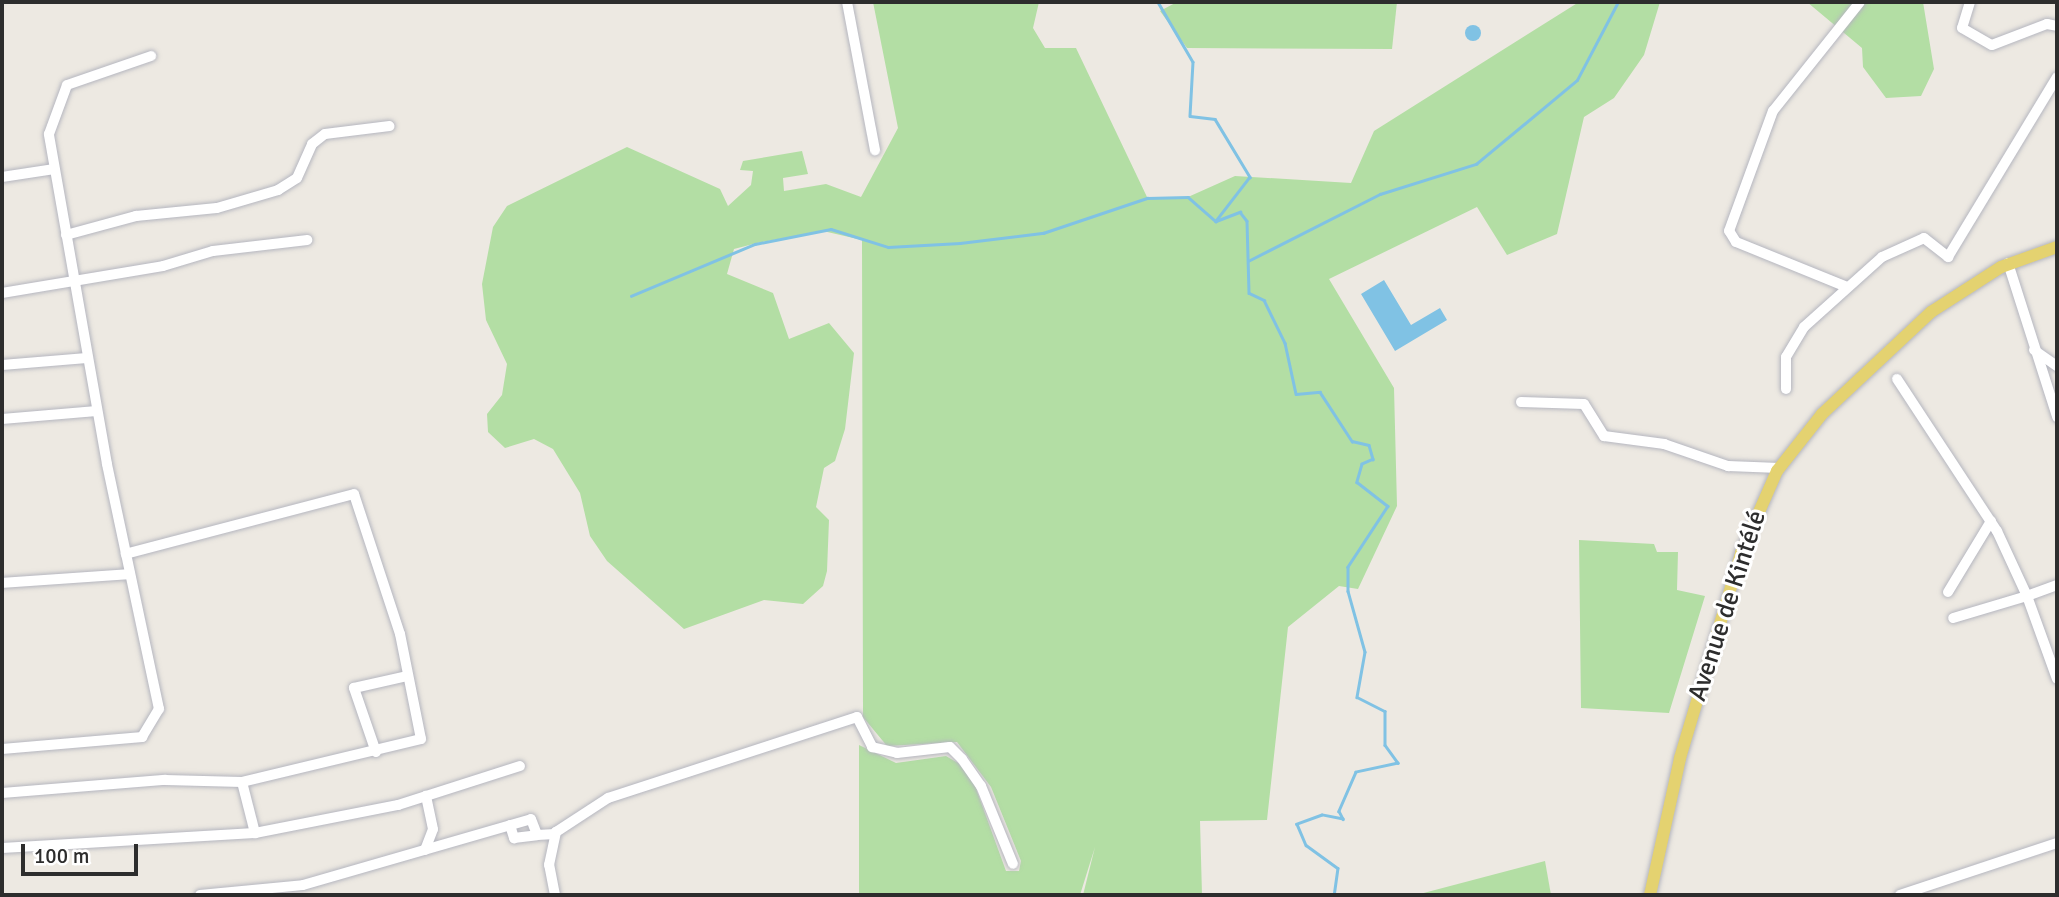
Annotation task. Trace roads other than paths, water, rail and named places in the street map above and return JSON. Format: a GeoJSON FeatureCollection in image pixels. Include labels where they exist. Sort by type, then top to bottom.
{"type":"FeatureCollection","features":[{"type":"Feature","properties":{"kind":"main road","name":"Avenue de Kintélé"},"geometry":{"type":"LineString","coordinates":[[1650,895],[1680,758],[1733,579],[1779,468],[1822,414],[1931,312],[2008,263],[2057,247]]}},
{"type":"Feature","properties":{"kind":"street"},"geometry":{"type":"LineString","coordinates":[[847,2],[875,150]]}},
{"type":"Feature","properties":{"kind":"street"},"geometry":{"type":"LineString","coordinates":[[1847,287],[1736,242],[1729,231],[1773,111],[1860,2]]}},
{"type":"Feature","properties":{"kind":"street"},"geometry":{"type":"LineString","coordinates":[[1970,2],[1962,28],[1992,45],[2047,24],[2057,26]]}},
{"type":"Feature","properties":{"kind":"street"},"geometry":{"type":"LineString","coordinates":[[2,748],[123,740],[151,728],[159,709],[97,411],[49,134],[67,85],[151,57]]}},
{"type":"Feature","properties":{"kind":"street"},"geometry":{"type":"LineString","coordinates":[[1786,389],[1783,372],[1796,339],[1847,287],[1915,240],[1924,238],[1948,257],[2045,102],[2057,77]]}},
{"type":"Feature","properties":{"kind":"street"},"geometry":{"type":"LineString","coordinates":[[2045,102],[2057,105]]}},
{"type":"Feature","properties":{"kind":"street"},"geometry":{"type":"LineString","coordinates":[[66,235],[136,216],[217,208],[278,190],[297,178],[312,144],[325,134],[390,126]]}},
{"type":"Feature","properties":{"kind":"street"},"geometry":{"type":"LineString","coordinates":[[2,177],[54,169]]}},
{"type":"Feature","properties":{"kind":"street"},"geometry":{"type":"LineString","coordinates":[[2,293],[74,282],[214,251],[307,240]]}},
{"type":"Feature","properties":{"kind":"street"},"geometry":{"type":"LineString","coordinates":[[2008,263],[2057,417]]}},
{"type":"Feature","properties":{"kind":"street"},"geometry":{"type":"LineString","coordinates":[[2034,350],[2057,366]]}},
{"type":"Feature","properties":{"kind":"street"},"geometry":{"type":"LineString","coordinates":[[2,365],[87,358]]}},
{"type":"Feature","properties":{"kind":"street"},"geometry":{"type":"LineString","coordinates":[[1897,379],[1991,521],[2027,596],[2057,679]]}},
{"type":"Feature","properties":{"kind":"street"},"geometry":{"type":"LineString","coordinates":[[1521,402],[1584,404],[1604,436],[1664,444],[1728,466],[1779,468]]}},
{"type":"Feature","properties":{"kind":"street"},"geometry":{"type":"LineString","coordinates":[[2,419],[97,411]]}},
{"type":"Feature","properties":{"kind":"street"},"geometry":{"type":"LineString","coordinates":[[2,793],[165,780],[242,782],[376,752],[421,739],[395,616],[354,494],[126,554]]}},
{"type":"Feature","properties":{"kind":"street"},"geometry":{"type":"LineString","coordinates":[[1948,592],[1991,521]]}},
{"type":"Feature","properties":{"kind":"street"},"geometry":{"type":"LineString","coordinates":[[2,583],[130,575]]}},
{"type":"Feature","properties":{"kind":"street"},"geometry":{"type":"LineString","coordinates":[[1953,618],[2057,585]]}},
{"type":"Feature","properties":{"kind":"street"},"geometry":{"type":"LineString","coordinates":[[376,752],[354,688],[407,676]]}},
{"type":"Feature","properties":{"kind":"street"},"geometry":{"type":"LineString","coordinates":[[510,825],[514,838],[555,834],[607,798],[657,777],[857,718],[872,747],[897,753],[950,747],[981,786],[1013,864]]}},
{"type":"Feature","properties":{"kind":"street"},"geometry":{"type":"LineString","coordinates":[[2,848],[255,833],[426,796],[520,766]]}},
{"type":"Feature","properties":{"kind":"street"},"geometry":{"type":"LineString","coordinates":[[242,782],[255,833]]}},
{"type":"Feature","properties":{"kind":"street"},"geometry":{"type":"LineString","coordinates":[[425,850],[433,829],[426,796]]}},
{"type":"Feature","properties":{"kind":"street"},"geometry":{"type":"LineString","coordinates":[[200,895],[303,884],[531,819],[537,835]]}},
{"type":"Feature","properties":{"kind":"street"},"geometry":{"type":"LineString","coordinates":[[555,834],[549,865],[555,895]]}},
{"type":"Feature","properties":{"kind":"street"},"geometry":{"type":"LineString","coordinates":[[1900,895],[2057,843]]}},
{"type":"Feature","properties":{"kind":"street"},"geometry":{"type":"LineString","coordinates":[[297,895],[303,884]]}},
{"type":"Feature","properties":{"kind":"water"},"geometry":{"type":"Polygon","coordinates":[[[1470,25],[1476,25],[1481,33],[1479,39],[1470,41],[1465,36],[1465,30],[1470,25]]]}},
{"type":"Feature","properties":{"kind":"water"},"geometry":{"type":"Polygon","coordinates":[[[1384,280],[1411,325],[1440,308],[1447,320],[1395,351],[1361,294],[1384,280]]]}},
{"type":"Feature","properties":{"kind":"waterway"},"geometry":{"type":"LineString","coordinates":[[1158,2],[1193,62],[1190,116],[1215,119],[1250,177],[1216,221],[1240,212],[1247,221],[1249,293],[1264,300],[1285,343],[1296,394],[1320,392],[1352,441],[1369,445],[1373,459],[1362,464],[1357,482],[1388,506],[1348,567],[1348,591],[1365,652],[1357,697],[1385,711],[1385,745],[1398,763],[1356,772],[1339,811],[1343,819],[1322,815],[1297,824],[1306,845],[1338,868],[1334,895]]}},
{"type":"Feature","properties":{"kind":"waterway"},"geometry":{"type":"LineString","coordinates":[[1248,261],[1380,194],[1476,164],[1577,80],[1618,2]]}},
{"type":"Feature","properties":{"kind":"waterway"},"geometry":{"type":"LineString","coordinates":[[631,296],[755,244],[831,229],[888,247],[960,243],[1043,233],[1147,198],[1188,197],[1216,221]]}}]}
